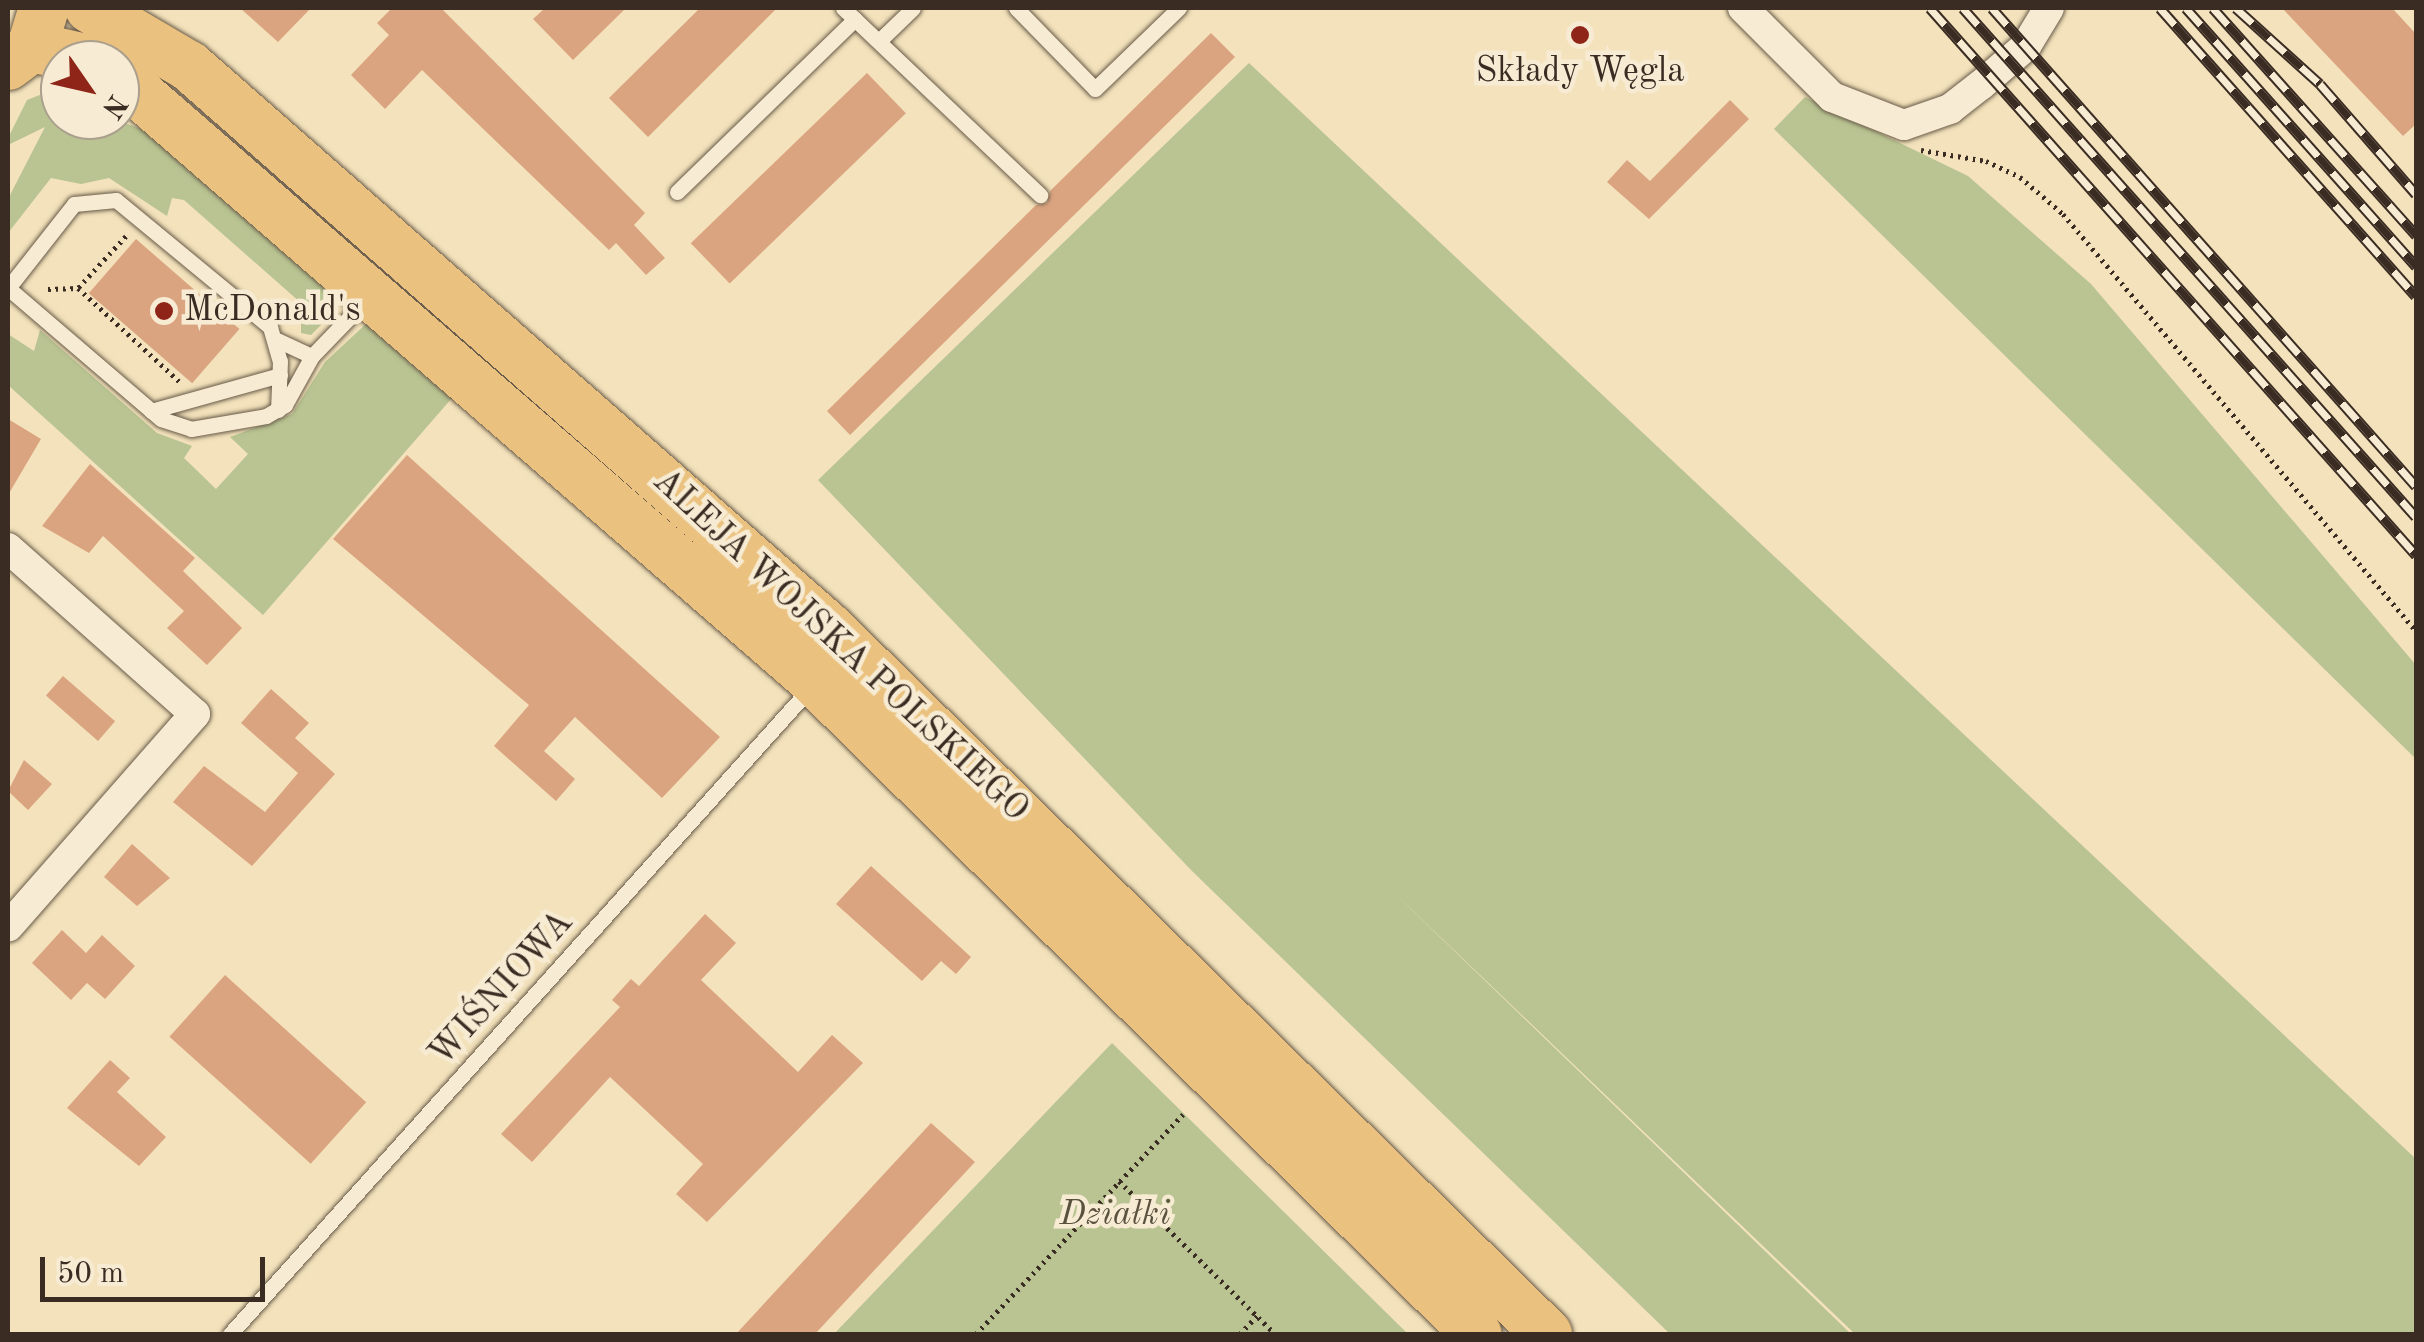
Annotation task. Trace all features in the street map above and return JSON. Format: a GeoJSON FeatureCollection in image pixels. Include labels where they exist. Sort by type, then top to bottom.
{"type":"FeatureCollection","features":[{"type":"Feature","properties":{"kind":"main road","name":"ALEJA WOJSKA POLSKIEGO"},"geometry":{"type":"LineString","coordinates":[[90,8],[189,66],[830,629],[1547,1334]]}},
{"type":"Feature","properties":{"kind":"main road","name":"ALEJA WOJSKA POLSKIEGO"},"geometry":{"type":"LineString","coordinates":[[140,94],[374,292],[816,682],[1477,1334]]}},
{"type":"Feature","properties":{"kind":"street"},"geometry":{"type":"LineString","coordinates":[[1743,8],[1832,97],[1904,125],[1950,110],[2026,46],[2050,8]]}},
{"type":"Feature","properties":{"kind":"street"},"geometry":{"type":"LineString","coordinates":[[8,548],[195,714],[8,927]]}},
{"type":"Feature","properties":{"kind":"lane"},"geometry":{"type":"LineString","coordinates":[[879,41],[913,8]]}},
{"type":"Feature","properties":{"kind":"lane"},"geometry":{"type":"LineString","coordinates":[[1016,8],[1095,89],[1179,8]]}},
{"type":"Feature","properties":{"kind":"lane"},"geometry":{"type":"LineString","coordinates":[[677,192],[849,13],[1040,195]]}},
{"type":"Feature","properties":{"kind":"lane"},"geometry":{"type":"LineString","coordinates":[[312,356],[278,340],[130,208],[104,196],[74,204],[8,288],[151,411],[191,429],[278,410],[295,396],[312,356],[374,292]]}},
{"type":"Feature","properties":{"kind":"lane"},"geometry":{"type":"LineString","coordinates":[[278,340],[278,410]]}},
{"type":"Feature","properties":{"kind":"lane"},"geometry":{"type":"LineString","coordinates":[[151,411],[280,375]]}},
{"type":"Feature","properties":{"kind":"lane","name":"WIŚNIOWA"},"geometry":{"type":"LineString","coordinates":[[230,1334],[816,682]]}},
{"type":"Feature","properties":{"kind":"path"},"geometry":{"type":"LineString","coordinates":[[1904,125],[1918,150],[1986,161],[2020,177],[2063,214],[2416,631]]}},
{"type":"Feature","properties":{"kind":"path"},"geometry":{"type":"LineString","coordinates":[[43,285],[52,293],[78,288],[128,234],[118,225]]}},
{"type":"Feature","properties":{"kind":"path"},"geometry":{"type":"LineString","coordinates":[[78,288],[186,388]]}},
{"type":"Feature","properties":{"kind":"path"},"geometry":{"type":"LineString","coordinates":[[976,1334],[1182,1114]]}},
{"type":"Feature","properties":{"kind":"path"},"geometry":{"type":"LineString","coordinates":[[1119,1181],[1275,1334]]}},
{"type":"Feature","properties":{"kind":"path"},"geometry":{"type":"LineString","coordinates":[[1240,1334],[1256,1316]]}},
{"type":"Feature","properties":{"kind":"green space"},"geometry":{"type":"Polygon","coordinates":[[[1249,63],[2416,1159],[2416,1334],[1855,1334],[1386,885],[1851,1334],[1670,1334],[1192,871],[818,480],[1249,63]]]}},
{"type":"Feature","properties":{"kind":"green space"},"geometry":{"type":"Polygon","coordinates":[[[40,95],[40,129],[8,145],[8,138],[27,100],[40,95]]]}},
{"type":"Feature","properties":{"kind":"green space"},"geometry":{"type":"Polygon","coordinates":[[[1805,97],[1968,176],[2091,284],[2416,665],[2416,759],[1774,129],[1805,97]]]}},
{"type":"Feature","properties":{"kind":"green space"},"geometry":{"type":"Polygon","coordinates":[[[140,128],[338,298],[332,314],[311,335],[301,333],[301,303],[184,200],[172,198],[167,216],[109,178],[81,184],[51,178],[8,233],[8,199],[40,137],[40,140],[140,140],[140,128]]]}},
{"type":"Feature","properties":{"kind":"green space"},"geometry":{"type":"Polygon","coordinates":[[[367,323],[452,398],[263,615],[8,385],[8,334],[34,351],[40,330],[157,433],[192,446],[184,458],[216,489],[248,454],[230,437],[292,414],[325,362],[367,323]]]}},
{"type":"Feature","properties":{"kind":"green space","name":"Działki"},"geometry":{"type":"Polygon","coordinates":[[[1112,1043],[1408,1334],[834,1334],[1112,1043]]]}},
{"type":"Feature","properties":{"kind":"building"},"geometry":{"type":"Polygon","coordinates":[[[240,8],[311,8],[278,42],[240,8]]]}},
{"type":"Feature","properties":{"kind":"building"},"geometry":{"type":"Polygon","coordinates":[[[392,8],[441,8],[645,213],[634,225],[665,258],[646,275],[616,243],[609,250],[422,70],[385,109],[351,75],[389,35],[377,23],[392,8]]]}},
{"type":"Feature","properties":{"kind":"building"},"geometry":{"type":"Polygon","coordinates":[[[545,8],[626,8],[573,60],[533,19],[545,8]]]}},
{"type":"Feature","properties":{"kind":"building"},"geometry":{"type":"Polygon","coordinates":[[[700,8],[777,8],[648,137],[609,98],[700,8]]]}},
{"type":"Feature","properties":{"kind":"building"},"geometry":{"type":"Polygon","coordinates":[[[2282,8],[2392,8],[2416,34],[2416,124],[2403,136],[2282,8]]]}},
{"type":"Feature","properties":{"kind":"building"},"geometry":{"type":"Polygon","coordinates":[[[1211,33],[1235,57],[850,435],[827,411],[1036,205],[1047,203],[1050,191],[1211,33]]]}},
{"type":"Feature","properties":{"kind":"building"},"geometry":{"type":"Polygon","coordinates":[[[867,73],[906,113],[730,283],[691,243],[867,73]]]}},
{"type":"Feature","properties":{"kind":"building"},"geometry":{"type":"Polygon","coordinates":[[[1730,100],[1749,119],[1649,219],[1607,182],[1627,160],[1650,181],[1730,100]]]}},
{"type":"Feature","properties":{"kind":"building","name":"McDonald's"},"geometry":{"type":"Polygon","coordinates":[[[136,239],[239,329],[192,383],[89,293],[136,239]]]}},
{"type":"Feature","properties":{"kind":"building"},"geometry":{"type":"Polygon","coordinates":[[[8,419],[41,439],[8,495],[8,419]]]}},
{"type":"Feature","properties":{"kind":"building"},"geometry":{"type":"Polygon","coordinates":[[[407,455],[720,737],[662,798],[575,717],[544,751],[575,779],[556,801],[494,746],[529,705],[333,539],[407,455]]]}},
{"type":"Feature","properties":{"kind":"building"},"geometry":{"type":"Polygon","coordinates":[[[90,464],[195,558],[183,571],[242,628],[207,665],[167,628],[184,611],[103,536],[89,553],[42,526],[90,464]]]}},
{"type":"Feature","properties":{"kind":"building"},"geometry":{"type":"Polygon","coordinates":[[[63,676],[115,721],[98,741],[46,696],[63,676]]]}},
{"type":"Feature","properties":{"kind":"building"},"geometry":{"type":"Polygon","coordinates":[[[271,689],[309,723],[295,738],[335,774],[252,866],[173,802],[204,766],[265,812],[298,773],[241,723],[271,689]]]}},
{"type":"Feature","properties":{"kind":"building"},"geometry":{"type":"Polygon","coordinates":[[[24,760],[52,784],[28,810],[8,791],[24,760]]]}},
{"type":"Feature","properties":{"kind":"building"},"geometry":{"type":"Polygon","coordinates":[[[132,844],[170,878],[137,906],[104,877],[132,844]]]}},
{"type":"Feature","properties":{"kind":"building"},"geometry":{"type":"Polygon","coordinates":[[[871,866],[971,957],[956,974],[941,961],[922,981],[836,904],[871,866]]]}},
{"type":"Feature","properties":{"kind":"building"},"geometry":{"type":"Polygon","coordinates":[[[705,914],[736,943],[701,980],[798,1072],[832,1035],[863,1063],[707,1222],[676,1194],[703,1164],[610,1077],[532,1162],[501,1134],[620,1007],[612,1000],[631,979],[639,986],[705,914]]]}},
{"type":"Feature","properties":{"kind":"building"},"geometry":{"type":"Polygon","coordinates":[[[62,930],[86,953],[102,935],[135,966],[105,999],[87,983],[71,1000],[32,963],[62,930]]]}},
{"type":"Feature","properties":{"kind":"building"},"geometry":{"type":"Polygon","coordinates":[[[225,975],[366,1102],[311,1164],[169,1037],[225,975]]]}},
{"type":"Feature","properties":{"kind":"building"},"geometry":{"type":"Polygon","coordinates":[[[110,1060],[130,1078],[117,1092],[166,1137],[139,1166],[67,1108],[110,1060]]]}},
{"type":"Feature","properties":{"kind":"building"},"geometry":{"type":"Polygon","coordinates":[[[931,1123],[975,1162],[815,1334],[736,1334],[931,1123]]]}},
{"type":"Feature","properties":{"kind":"railway"},"geometry":{"type":"LineString","coordinates":[[1930,8],[2416,555]]}},
{"type":"Feature","properties":{"kind":"railway"},"geometry":{"type":"LineString","coordinates":[[1963,8],[2416,517]]}},
{"type":"Feature","properties":{"kind":"railway"},"geometry":{"type":"LineString","coordinates":[[1992,8],[2416,486]]}},
{"type":"Feature","properties":{"kind":"railway"},"geometry":{"type":"LineString","coordinates":[[2160,8],[2416,296]]}},
{"type":"Feature","properties":{"kind":"railway"},"geometry":{"type":"LineString","coordinates":[[2186,8],[2416,266]]}},
{"type":"Feature","properties":{"kind":"railway"},"geometry":{"type":"LineString","coordinates":[[2213,8],[2416,235]]}},
{"type":"Feature","properties":{"kind":"railway"},"geometry":{"type":"LineString","coordinates":[[2236,8],[2320,84],[2416,194]]}},
{"type":"Feature","properties":{"kind":"place","name":"Składy Węgla"},"geometry":{"type":"Point","coordinates":[1580,35]}},
{"type":"Feature","properties":{"kind":"place","name":"McDonald's"},"geometry":{"type":"Point","coordinates":[164,311]}}]}
